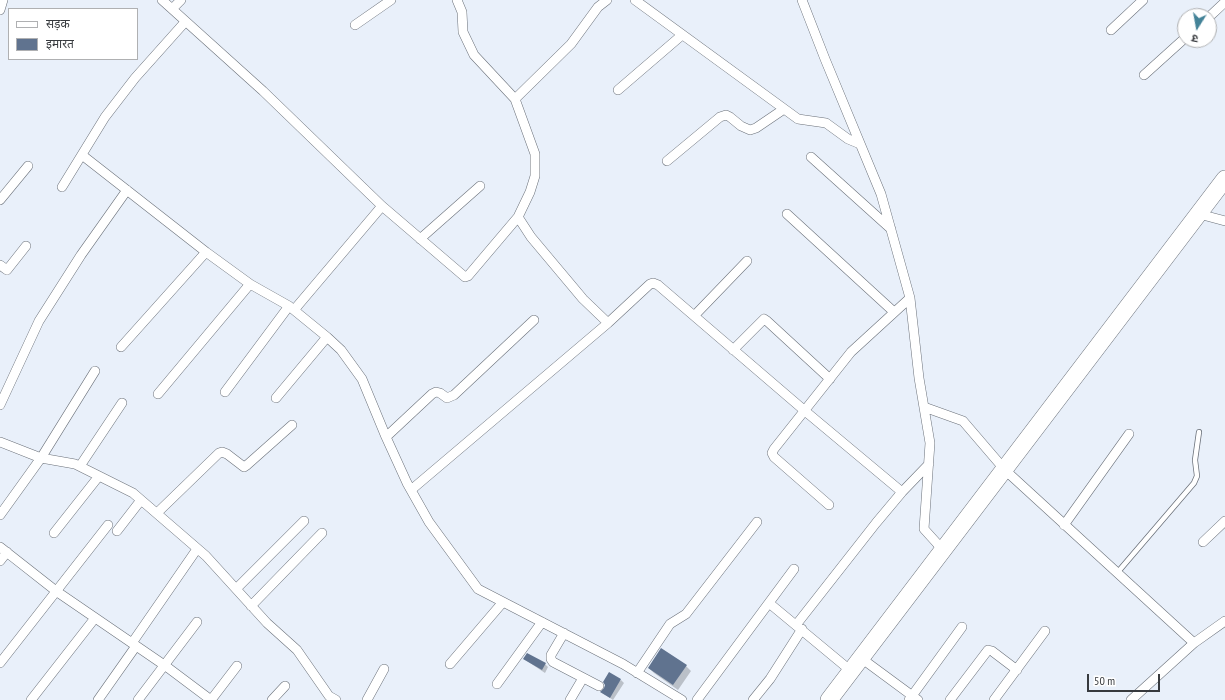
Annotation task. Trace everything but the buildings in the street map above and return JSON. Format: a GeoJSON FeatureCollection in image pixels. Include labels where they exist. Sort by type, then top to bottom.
{"type":"FeatureCollection","features":[{"type":"Feature","properties":{"kind":"highway"},"geometry":{"type":"LineString","coordinates":[[829,700],[1225,179]]}},
{"type":"Feature","properties":{"kind":"street"},"geometry":{"type":"LineString","coordinates":[[0,10],[3,0]]}},
{"type":"Feature","properties":{"kind":"street"},"geometry":{"type":"LineString","coordinates":[[162,0],[263,91],[382,206],[465,277],[468,276],[518,216],[530,192],[535,176],[535,154],[515,99],[474,56],[463,32],[462,12],[457,0]]}},
{"type":"Feature","properties":{"kind":"street"},"geometry":{"type":"LineString","coordinates":[[172,9],[181,0]]}},
{"type":"Feature","properties":{"kind":"street"},"geometry":{"type":"LineString","coordinates":[[355,25],[391,0]]}},
{"type":"Feature","properties":{"kind":"street"},"geometry":{"type":"LineString","coordinates":[[515,99],[570,44],[598,8],[607,0]]}},
{"type":"Feature","properties":{"kind":"street"},"geometry":{"type":"LineString","coordinates":[[635,0],[798,119],[826,123],[848,139],[860,144]]}},
{"type":"Feature","properties":{"kind":"street"},"geometry":{"type":"LineString","coordinates":[[802,0],[881,194],[910,298],[919,378],[930,443],[924,529],[943,550]]}},
{"type":"Feature","properties":{"kind":"street"},"geometry":{"type":"LineString","coordinates":[[1111,30],[1143,0]]}},
{"type":"Feature","properties":{"kind":"street"},"geometry":{"type":"LineString","coordinates":[[1217,10],[1225,2]]}},
{"type":"Feature","properties":{"kind":"street"},"geometry":{"type":"LineString","coordinates":[[62,186],[105,118],[135,78],[185,22]]}},
{"type":"Feature","properties":{"kind":"street"},"geometry":{"type":"LineString","coordinates":[[618,90],[682,35]]}},
{"type":"Feature","properties":{"kind":"street"},"geometry":{"type":"LineString","coordinates":[[1144,75],[1177,45]]}},
{"type":"Feature","properties":{"kind":"street"},"geometry":{"type":"LineString","coordinates":[[667,161],[720,117],[726,115],[741,126],[750,130],[756,128],[784,109]]}},
{"type":"Feature","properties":{"kind":"street"},"geometry":{"type":"LineString","coordinates":[[82,155],[206,252],[250,284],[292,308],[342,350],[360,375],[386,437],[411,490],[429,522],[478,589],[564,633],[637,673],[682,700]]}},
{"type":"Feature","properties":{"kind":"street"},"geometry":{"type":"LineString","coordinates":[[811,157],[891,229]]}},
{"type":"Feature","properties":{"kind":"street"},"geometry":{"type":"LineString","coordinates":[[0,200],[28,166]]}},
{"type":"Feature","properties":{"kind":"street"},"geometry":{"type":"LineString","coordinates":[[420,239],[480,186]]}},
{"type":"Feature","properties":{"kind":"street"},"geometry":{"type":"LineString","coordinates":[[0,405],[39,321],[81,255],[127,190]]}},
{"type":"Feature","properties":{"kind":"street"},"geometry":{"type":"LineString","coordinates":[[225,392],[292,308],[382,206]]}},
{"type":"Feature","properties":{"kind":"street"},"geometry":{"type":"LineString","coordinates":[[787,214],[894,312]]}},
{"type":"Feature","properties":{"kind":"street"},"geometry":{"type":"LineString","coordinates":[[1199,214],[1225,221]]}},
{"type":"Feature","properties":{"kind":"street"},"geometry":{"type":"LineString","coordinates":[[518,216],[532,237],[579,293],[608,323]]}},
{"type":"Feature","properties":{"kind":"street"},"geometry":{"type":"LineString","coordinates":[[0,265],[7,270],[26,246]]}},
{"type":"Feature","properties":{"kind":"street"},"geometry":{"type":"LineString","coordinates":[[121,347],[206,252]]}},
{"type":"Feature","properties":{"kind":"street"},"geometry":{"type":"LineString","coordinates":[[694,316],[747,260]]}},
{"type":"Feature","properties":{"kind":"street"},"geometry":{"type":"LineString","coordinates":[[411,490],[608,323],[650,284],[654,283],[902,492]]}},
{"type":"Feature","properties":{"kind":"street"},"geometry":{"type":"LineString","coordinates":[[158,394],[250,284]]}},
{"type":"Feature","properties":{"kind":"street"},"geometry":{"type":"LineString","coordinates":[[829,505],[774,457],[772,453],[851,352],[910,298]]}},
{"type":"Feature","properties":{"kind":"street"},"geometry":{"type":"LineString","coordinates":[[386,437],[432,394],[436,392],[440,393],[447,398],[454,395],[534,320]]}},
{"type":"Feature","properties":{"kind":"street"},"geometry":{"type":"LineString","coordinates":[[733,350],[764,320],[767,321],[830,379]]}},
{"type":"Feature","properties":{"kind":"street"},"geometry":{"type":"LineString","coordinates":[[276,398],[327,337]]}},
{"type":"Feature","properties":{"kind":"street"},"geometry":{"type":"LineString","coordinates":[[0,515],[41,458],[95,371]]}},
{"type":"Feature","properties":{"kind":"street"},"geometry":{"type":"LineString","coordinates":[[80,466],[122,403]]}},
{"type":"Feature","properties":{"kind":"street"},"geometry":{"type":"LineString","coordinates":[[924,407],[963,421],[1004,470],[1194,643]]}},
{"type":"Feature","properties":{"kind":"street"},"geometry":{"type":"LineString","coordinates":[[157,514],[219,453],[222,452],[227,454],[244,467],[247,466],[292,426]]}},
{"type":"Feature","properties":{"kind":"street"},"geometry":{"type":"LineString","coordinates":[[1064,524],[1129,434]]}},
{"type":"Feature","properties":{"kind":"street"},"geometry":{"type":"LineString","coordinates":[[0,442],[41,458],[76,464],[133,493],[206,556],[267,623],[297,650],[329,696],[336,700]]}},
{"type":"Feature","properties":{"kind":"street"},"geometry":{"type":"LineString","coordinates":[[753,700],[770,680],[799,627],[876,523],[902,492],[929,464]]}},
{"type":"Feature","properties":{"kind":"street"},"geometry":{"type":"LineString","coordinates":[[54,533],[99,476]]}},
{"type":"Feature","properties":{"kind":"street"},"geometry":{"type":"LineString","coordinates":[[116,531],[141,500]]}},
{"type":"Feature","properties":{"kind":"street"},"geometry":{"type":"LineString","coordinates":[[236,588],[304,521]]}},
{"type":"Feature","properties":{"kind":"street"},"geometry":{"type":"LineString","coordinates":[[1203,542],[1225,521]]}},
{"type":"Feature","properties":{"kind":"street"},"geometry":{"type":"LineString","coordinates":[[637,673],[670,624],[686,614],[757,522]]}},
{"type":"Feature","properties":{"kind":"street"},"geometry":{"type":"LineString","coordinates":[[0,663],[108,525]]}},
{"type":"Feature","properties":{"kind":"street"},"geometry":{"type":"LineString","coordinates":[[251,606],[322,534]]}},
{"type":"Feature","properties":{"kind":"street"},"geometry":{"type":"LineString","coordinates":[[98,700],[197,549]]}},
{"type":"Feature","properties":{"kind":"street"},"geometry":{"type":"LineString","coordinates":[[0,562],[3,550],[56,591],[211,700],[238,666]]}},
{"type":"Feature","properties":{"kind":"street"},"geometry":{"type":"LineString","coordinates":[[697,700],[794,569]]}},
{"type":"Feature","properties":{"kind":"street"},"geometry":{"type":"LineString","coordinates":[[450,664],[503,602]]}},
{"type":"Feature","properties":{"kind":"street"},"geometry":{"type":"LineString","coordinates":[[769,603],[799,627],[913,699],[962,627]]}},
{"type":"Feature","properties":{"kind":"street"},"geometry":{"type":"LineString","coordinates":[[31,700],[95,618]]}},
{"type":"Feature","properties":{"kind":"street"},"geometry":{"type":"LineString","coordinates":[[1131,700],[1194,643],[1225,621]]}},
{"type":"Feature","properties":{"kind":"street"},"geometry":{"type":"LineString","coordinates":[[138,700],[197,622]]}},
{"type":"Feature","properties":{"kind":"street"},"geometry":{"type":"LineString","coordinates":[[497,684],[542,622]]}},
{"type":"Feature","properties":{"kind":"street"},"geometry":{"type":"LineString","coordinates":[[994,700],[1045,631]]}},
{"type":"Feature","properties":{"kind":"street"},"geometry":{"type":"LineString","coordinates":[[564,633],[551,655],[551,659],[553,662],[599,686]]}},
{"type":"Feature","properties":{"kind":"street"},"geometry":{"type":"LineString","coordinates":[[950,700],[988,650],[992,651],[1017,670]]}},
{"type":"Feature","properties":{"kind":"street"},"geometry":{"type":"LineString","coordinates":[[367,700],[384,669]]}},
{"type":"Feature","properties":{"kind":"street"},"geometry":{"type":"LineString","coordinates":[[570,700],[583,678]]}},
{"type":"Feature","properties":{"kind":"street"},"geometry":{"type":"LineString","coordinates":[[272,700],[285,686]]}},
{"type":"Feature","properties":{"kind":"lane"},"geometry":{"type":"LineString","coordinates":[[1117,573],[1194,483],[1197,476],[1195,460],[1199,432]]}}]}
